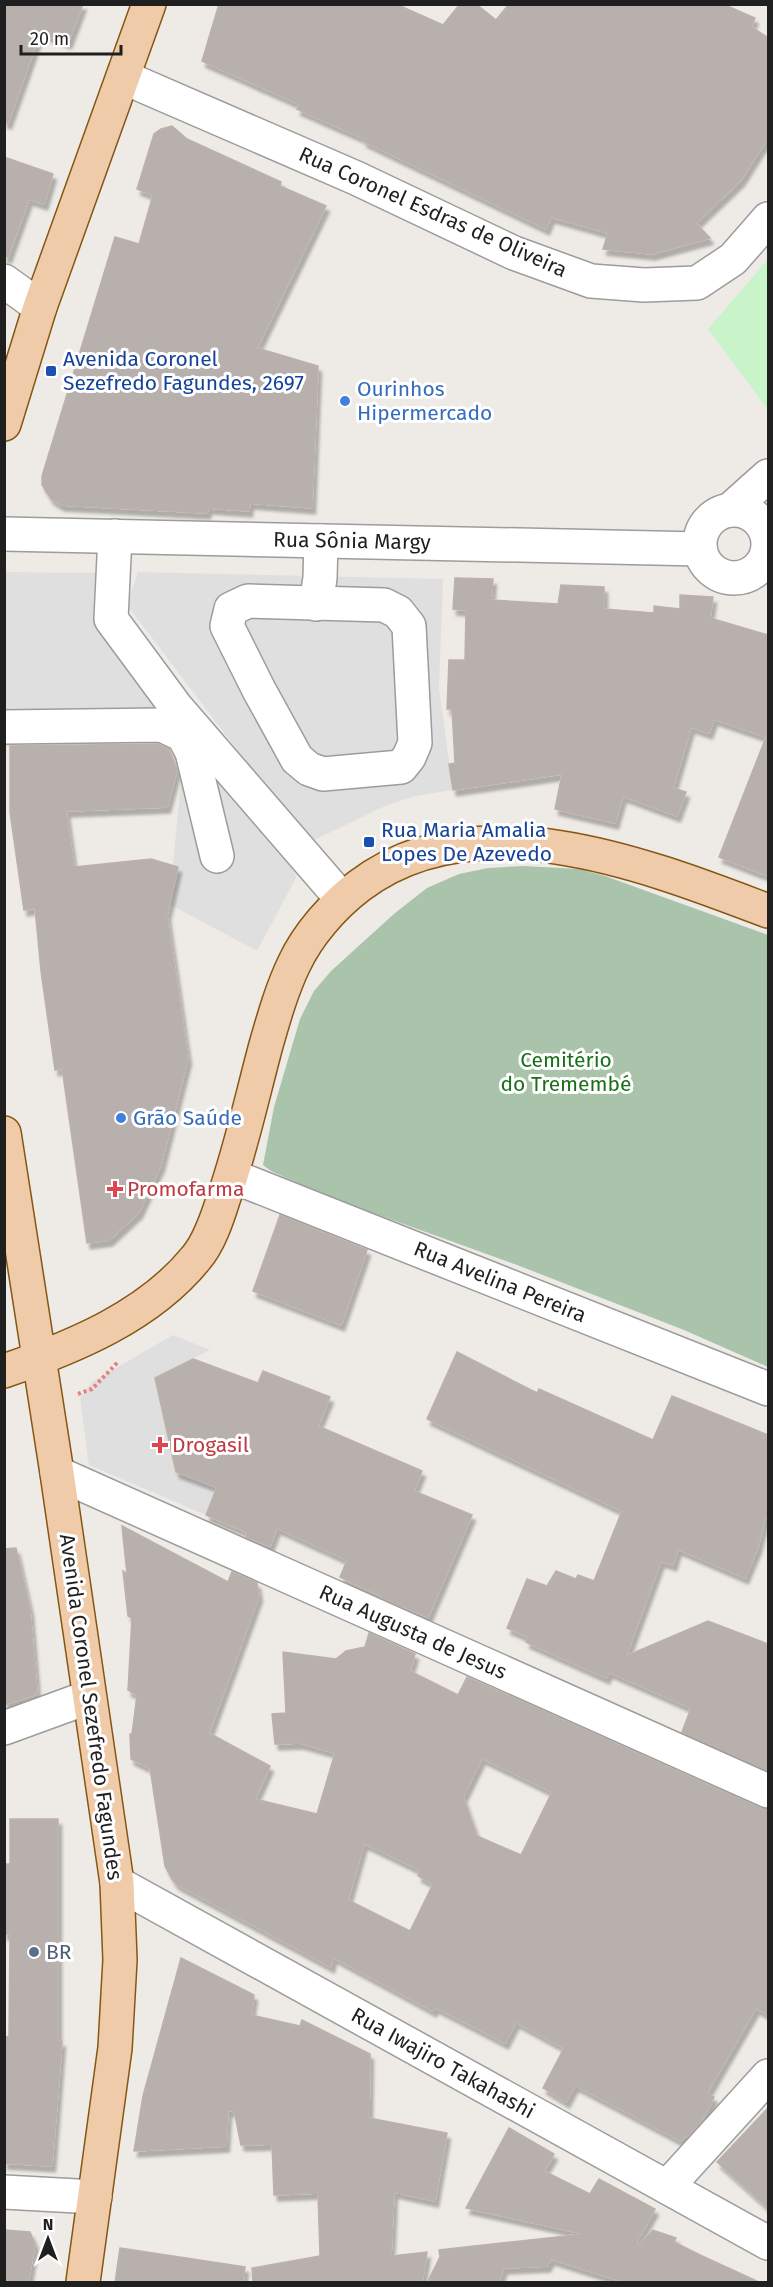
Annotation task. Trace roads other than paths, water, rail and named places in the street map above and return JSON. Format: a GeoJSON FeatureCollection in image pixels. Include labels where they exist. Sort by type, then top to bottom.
{"type":"FeatureCollection","features":[{"type":"Feature","properties":{"kind":"main road"},"geometry":{"type":"LineString","coordinates":[[5,419],[40,307],[149,4]]}},
{"type":"Feature","properties":{"kind":"main road"},"geometry":{"type":"LineString","coordinates":[[4,1371],[39,1359],[121,1320],[170,1287],[199,1256],[216,1220],[232,1176],[279,1001],[295,962],[321,922],[342,899],[376,872],[417,853],[464,843],[528,843],[593,854],[625,863],[691,882],[768,911]]}},
{"type":"Feature","properties":{"kind":"main road","name":"Avenida Coronel Sezefredo Fagundes"},"geometry":{"type":"LineString","coordinates":[[4,1133],[117,1883],[120,1960],[116,2048],[83,2283]]}},
{"type":"Feature","properties":{"kind":"street","name":"Rua Coronel Esdras de Oliveira"},"geometry":{"type":"LineString","coordinates":[[123,77],[356,178],[514,252],[591,281],[644,285],[697,284],[732,259],[768,219]]}},
{"type":"Feature","properties":{"kind":"street"},"geometry":{"type":"LineString","coordinates":[[4,281],[40,307]]}},
{"type":"Feature","properties":{"kind":"street"},"geometry":{"type":"LineString","coordinates":[[730,510],[768,476]]}},
{"type":"Feature","properties":{"kind":"street"},"geometry":{"type":"LineString","coordinates":[[730,510],[742,511],[753,516],[761,523],[767,534],[767,557],[751,574],[740,578],[718,575],[703,559],[700,549],[700,538],[711,519],[730,510]]}},
{"type":"Feature","properties":{"kind":"street","name":"Rua Sônia Margy"},"geometry":{"type":"LineString","coordinates":[[4,534],[700,549]]}},
{"type":"Feature","properties":{"kind":"street"},"geometry":{"type":"LineString","coordinates":[[116,536],[111,619],[176,707],[342,899]]}},
{"type":"Feature","properties":{"kind":"street"},"geometry":{"type":"LineString","coordinates":[[316,604],[320,578],[321,540]]}},
{"type":"Feature","properties":{"kind":"street"},"geometry":{"type":"LineString","coordinates":[[248,601],[316,604],[384,605],[398,612],[409,626],[415,743],[409,757],[400,767],[323,774],[309,769],[297,759],[227,626],[231,609],[248,601]]}},
{"type":"Feature","properties":{"kind":"street"},"geometry":{"type":"LineString","coordinates":[[4,727],[162,725],[183,735],[192,752],[217,856]]}},
{"type":"Feature","properties":{"kind":"street","name":"Rua Avelina Pereira"},"geometry":{"type":"LineString","coordinates":[[232,1176],[768,1389]]}},
{"type":"Feature","properties":{"kind":"street","name":"Rua Augusta de Jesus"},"geometry":{"type":"LineString","coordinates":[[57,1473],[768,1791]]}},
{"type":"Feature","properties":{"kind":"street"},"geometry":{"type":"LineString","coordinates":[[4,1728],[89,1697]]}},
{"type":"Feature","properties":{"kind":"street","name":"Rua Iwajiro Takahashi"},"geometry":{"type":"LineString","coordinates":[[117,1883],[768,2243]]}},
{"type":"Feature","properties":{"kind":"street"},"geometry":{"type":"LineString","coordinates":[[667,2187],[768,2076]]}},
{"type":"Feature","properties":{"kind":"street"},"geometry":{"type":"LineString","coordinates":[[4,2192],[95,2197]]}},
{"type":"Feature","properties":{"kind":"place","name":"Avenida Coronel Sezefredo Fagundes, 2697"},"geometry":{"type":"Point","coordinates":[51,371]}},
{"type":"Feature","properties":{"kind":"place","name":"Ourinhos Hipermercado"},"geometry":{"type":"Point","coordinates":[345,401]}},
{"type":"Feature","properties":{"kind":"place","name":"Rua Maria Amalia Lopes De Azevedo"},"geometry":{"type":"Point","coordinates":[369,842]}},
{"type":"Feature","properties":{"kind":"place","name":"Grão Saúde"},"geometry":{"type":"Point","coordinates":[121,1118]}},
{"type":"Feature","properties":{"kind":"place","name":"Promofarma"},"geometry":{"type":"Point","coordinates":[115,1189]}},
{"type":"Feature","properties":{"kind":"place","name":"Drogasil"},"geometry":{"type":"Point","coordinates":[160,1445]}},
{"type":"Feature","properties":{"kind":"place","name":"BR"},"geometry":{"type":"Point","coordinates":[34,1952]}},
{"type":"Feature","properties":{"kind":"park label","name":"Cemitério do Tremembé"},"geometry":{"type":"Point","coordinates":[566,1072]}}]}
